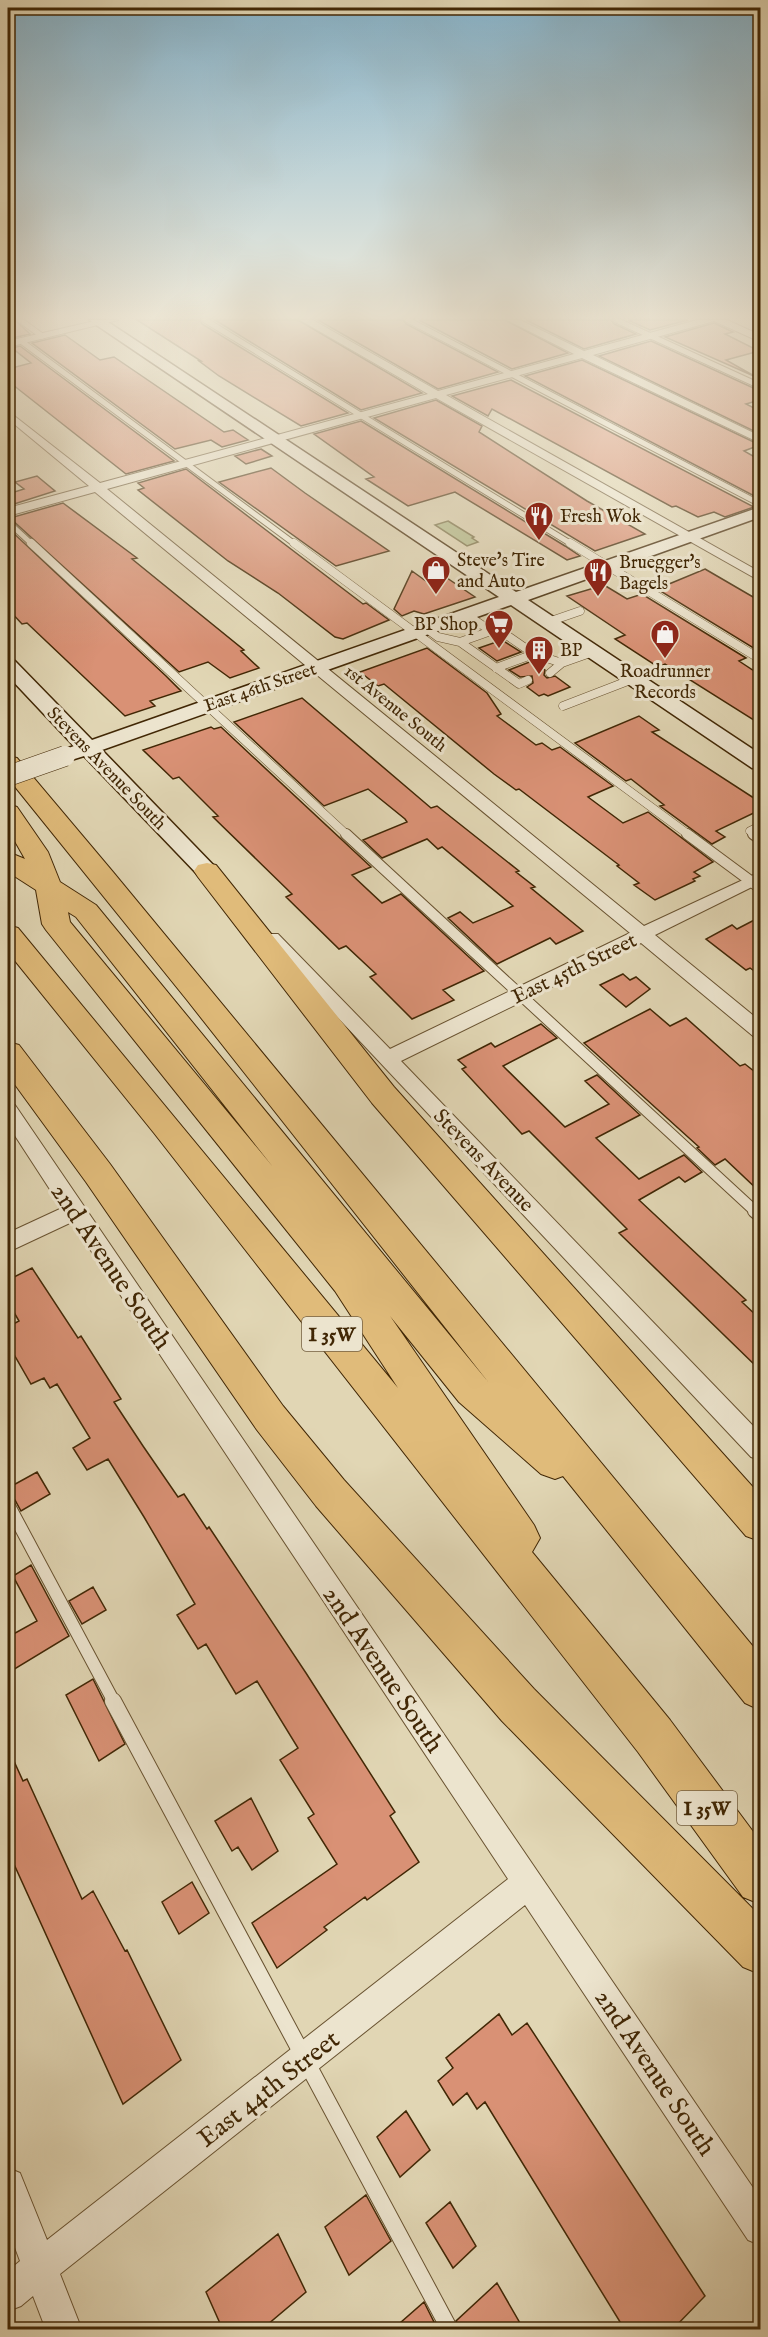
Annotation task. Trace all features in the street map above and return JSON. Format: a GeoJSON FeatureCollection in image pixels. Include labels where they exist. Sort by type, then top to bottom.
{"type":"FeatureCollection","features":[{"type":"Feature","properties":{"kind":"highway"},"geometry":{"type":"LineString","coordinates":[[8,763],[289,1105],[614,1512],[760,1688]]}},
{"type":"Feature","properties":{"kind":"highway"},"geometry":{"type":"LineString","coordinates":[[8,812],[33,843],[50,889],[56,924],[347,1281],[654,1736]]}},
{"type":"Feature","properties":{"kind":"highway"},"geometry":{"type":"LineString","coordinates":[[8,860],[86,911],[472,1391],[614,1512]]}},
{"type":"Feature","properties":{"kind":"highway"},"geometry":{"type":"LineString","coordinates":[[207,871],[383,1095],[760,1523]]}},
{"type":"Feature","properties":{"kind":"highway","name":"I 35W"},"geometry":{"type":"LineString","coordinates":[[8,934],[165,1125],[654,1736],[760,1880]]}},
{"type":"Feature","properties":{"kind":"highway"},"geometry":{"type":"LineString","coordinates":[[8,1053],[99,1173],[270,1418],[330,1493],[518,1705],[760,1950]]}},
{"type":"Feature","properties":{"kind":"main road"},"geometry":{"type":"LineString","coordinates":[[262,429],[760,763]]}},
{"type":"Feature","properties":{"kind":"main road","name":"East 46th Street"},"geometry":{"type":"LineString","coordinates":[[8,776],[760,512]]}},
{"type":"Feature","properties":{"kind":"main road","name":"Stevens Avenue South"},"geometry":{"type":"LineString","coordinates":[[8,665],[207,871]]}},
{"type":"Feature","properties":{"kind":"street","name":"1st Avenue South"},"geometry":{"type":"LineString","coordinates":[[26,429],[760,1031]]}},
{"type":"Feature","properties":{"kind":"street"},"geometry":{"type":"LineString","coordinates":[[8,512],[314,429]]}},
{"type":"Feature","properties":{"kind":"street"},"geometry":{"type":"LineString","coordinates":[[498,429],[760,577]]}},
{"type":"Feature","properties":{"kind":"street"},"geometry":{"type":"LineString","coordinates":[[737,429],[760,440]]}},
{"type":"Feature","properties":{"kind":"street","name":"Stevens Avenue"},"geometry":{"type":"LineString","coordinates":[[207,871],[760,1449]]}},
{"type":"Feature","properties":{"kind":"street","name":"East 45th Street"},"geometry":{"type":"LineString","coordinates":[[387,1059],[642,935],[757,882]]}},
{"type":"Feature","properties":{"kind":"street","name":"2nd Avenue South"},"geometry":{"type":"LineString","coordinates":[[8,1110],[760,2228]]}},
{"type":"Feature","properties":{"kind":"street"},"geometry":{"type":"LineString","coordinates":[[8,1244],[75,1211]]}},
{"type":"Feature","properties":{"kind":"street","name":"East 44th Street"},"geometry":{"type":"LineString","coordinates":[[8,2293],[528,1882]]}},
{"type":"Feature","properties":{"kind":"street"},"geometry":{"type":"LineString","coordinates":[[8,2185],[64,2330]]}},
{"type":"Feature","properties":{"kind":"lane"},"geometry":{"type":"LineString","coordinates":[[140,429],[421,631],[757,882]]}},
{"type":"Feature","properties":{"kind":"lane"},"geometry":{"type":"LineString","coordinates":[[383,429],[760,659]]}},
{"type":"Feature","properties":{"kind":"lane"},"geometry":{"type":"LineString","coordinates":[[617,429],[760,504]]}},
{"type":"Feature","properties":{"kind":"lane"},"geometry":{"type":"LineString","coordinates":[[8,522],[760,1216]]}},
{"type":"Feature","properties":{"kind":"lane"},"geometry":{"type":"LineString","coordinates":[[548,622],[579,611]]}},
{"type":"Feature","properties":{"kind":"lane"},"geometry":{"type":"LineString","coordinates":[[467,615],[491,631],[505,634],[534,654],[562,663]]}},
{"type":"Feature","properties":{"kind":"lane"},"geometry":{"type":"LineString","coordinates":[[421,631],[460,642],[519,684],[528,680]]}},
{"type":"Feature","properties":{"kind":"lane"},"geometry":{"type":"LineString","coordinates":[[460,642],[491,631]]}},
{"type":"Feature","properties":{"kind":"lane"},"geometry":{"type":"LineString","coordinates":[[550,673],[562,663],[593,652]]}},
{"type":"Feature","properties":{"kind":"lane"},"geometry":{"type":"LineString","coordinates":[[496,668],[534,654]]}},
{"type":"Feature","properties":{"kind":"lane"},"geometry":{"type":"LineString","coordinates":[[563,706],[633,679]]}},
{"type":"Feature","properties":{"kind":"lane"},"geometry":{"type":"LineString","coordinates":[[760,826],[750,831],[760,838]]}},
{"type":"Feature","properties":{"kind":"lane"},"geometry":{"type":"LineString","coordinates":[[8,1504],[450,2330]]}},
{"type":"Feature","properties":{"kind":"green space"},"geometry":{"type":"Polygon","coordinates":[[[448,521],[474,537],[472,538],[478,542],[467,546],[435,525],[448,521]]]}},
{"type":"Feature","properties":{"kind":"building"},"geometry":{"type":"Polygon","coordinates":[[[69,429],[131,429],[174,461],[126,474],[69,429]]]}},
{"type":"Feature","properties":{"kind":"building"},"geometry":{"type":"Polygon","coordinates":[[[148,429],[220,429],[224,432],[233,430],[248,440],[222,447],[211,440],[175,449],[148,429]]]}},
{"type":"Feature","properties":{"kind":"building"},"geometry":{"type":"Polygon","coordinates":[[[332,429],[374,429],[580,556],[567,560],[455,492],[408,506],[366,479],[374,477],[314,434],[332,429]]]}},
{"type":"Feature","properties":{"kind":"building"},"geometry":{"type":"Polygon","coordinates":[[[392,429],[480,429],[479,432],[587,501],[645,534],[595,551],[392,429]]]}},
{"type":"Feature","properties":{"kind":"building"},"geometry":{"type":"Polygon","coordinates":[[[529,429],[605,429],[754,507],[725,517],[714,512],[698,517],[676,506],[672,507],[529,429]]]}},
{"type":"Feature","properties":{"kind":"building"},"geometry":{"type":"Polygon","coordinates":[[[626,429],[727,429],[760,445],[744,451],[760,460],[760,499],[626,429]]]}},
{"type":"Feature","properties":{"kind":"building"},"geometry":{"type":"Polygon","coordinates":[[[750,429],[760,429],[760,434],[750,429]]]}},
{"type":"Feature","properties":{"kind":"building"},"geometry":{"type":"Polygon","coordinates":[[[261,449],[272,456],[246,464],[235,456],[261,449]]]}},
{"type":"Feature","properties":{"kind":"building"},"geometry":{"type":"Polygon","coordinates":[[[271,468],[389,551],[336,566],[219,482],[271,468]]]}},
{"type":"Feature","properties":{"kind":"building"},"geometry":{"type":"Polygon","coordinates":[[[186,469],[363,604],[366,603],[389,620],[343,639],[335,637],[278,593],[228,561],[138,490],[144,488],[138,483],[186,469]]]}},
{"type":"Feature","properties":{"kind":"building"},"geometry":{"type":"Polygon","coordinates":[[[37,476],[55,491],[8,506],[8,494],[24,489],[15,482],[37,476]]]}},
{"type":"Feature","properties":{"kind":"building"},"geometry":{"type":"Polygon","coordinates":[[[63,503],[137,558],[132,559],[244,650],[241,651],[259,668],[230,678],[208,662],[179,672],[10,518],[63,503]]]}},
{"type":"Feature","properties":{"kind":"building"},"geometry":{"type":"Polygon","coordinates":[[[8,528],[181,691],[150,701],[155,706],[125,716],[27,623],[22,624],[8,609],[8,528]]]}},
{"type":"Feature","properties":{"kind":"building"},"geometry":{"type":"Polygon","coordinates":[[[705,569],[760,601],[760,652],[657,589],[705,569]]]}},
{"type":"Feature","properties":{"kind":"building","name":"Steve's Tire and Auto"},"geometry":{"type":"Polygon","coordinates":[[[412,571],[430,584],[447,578],[475,597],[424,614],[414,611],[402,616],[394,609],[412,571]]]}},
{"type":"Feature","properties":{"kind":"building"},"geometry":{"type":"Polygon","coordinates":[[[604,585],[627,599],[642,594],[746,658],[739,661],[760,675],[760,724],[665,664],[658,667],[615,639],[625,635],[567,596],[604,585]]]}},
{"type":"Feature","properties":{"kind":"building"},"geometry":{"type":"Polygon","coordinates":[[[502,640],[521,652],[497,661],[479,648],[502,640]]]}},
{"type":"Feature","properties":{"kind":"building"},"geometry":{"type":"Polygon","coordinates":[[[427,648],[487,693],[501,714],[497,716],[536,745],[542,743],[552,750],[560,747],[613,786],[588,797],[623,823],[648,812],[713,862],[694,872],[700,876],[693,879],[695,881],[655,900],[634,885],[639,883],[617,866],[619,865],[519,789],[516,790],[494,774],[384,684],[378,686],[360,672],[427,648]]]}},
{"type":"Feature","properties":{"kind":"building"},"geometry":{"type":"Polygon","coordinates":[[[532,661],[545,670],[544,675],[547,678],[555,676],[570,687],[548,696],[544,694],[539,696],[527,687],[533,683],[532,676],[520,677],[509,670],[532,661]]]}},
{"type":"Feature","properties":{"kind":"building"},"geometry":{"type":"Polygon","coordinates":[[[302,698],[431,808],[437,806],[519,871],[516,872],[535,887],[531,888],[583,931],[556,944],[550,938],[497,964],[448,918],[460,912],[473,923],[513,906],[442,847],[438,849],[427,839],[382,858],[363,840],[407,822],[405,819],[368,789],[324,806],[234,722],[302,698]]]}},
{"type":"Feature","properties":{"kind":"building"},"geometry":{"type":"Polygon","coordinates":[[[639,716],[659,730],[652,732],[760,802],[760,810],[716,831],[725,837],[712,844],[660,806],[664,805],[631,779],[626,781],[575,743],[639,716]]]}},
{"type":"Feature","properties":{"kind":"building"},"geometry":{"type":"Polygon","coordinates":[[[211,727],[214,729],[221,727],[371,867],[352,875],[382,903],[401,894],[484,971],[443,990],[454,1000],[412,1019],[370,977],[376,974],[346,946],[339,949],[286,897],[292,894],[213,817],[218,816],[179,777],[173,779],[143,750],[211,727]]]}},
{"type":"Feature","properties":{"kind":"building"},"geometry":{"type":"Polygon","coordinates":[[[760,917],[760,975],[750,968],[746,970],[706,939],[732,925],[737,929],[760,917]]]}},
{"type":"Feature","properties":{"kind":"building"},"geometry":{"type":"Polygon","coordinates":[[[623,974],[630,980],[636,977],[650,989],[626,1007],[600,985],[623,974]]]}},
{"type":"Feature","properties":{"kind":"building"},"geometry":{"type":"Polygon","coordinates":[[[650,1009],[670,1026],[686,1018],[740,1066],[745,1064],[760,1076],[760,1192],[725,1159],[715,1165],[697,1148],[699,1147],[584,1043],[650,1009]]]}},
{"type":"Feature","properties":{"kind":"building"},"geometry":{"type":"Polygon","coordinates":[[[541,1024],[557,1038],[503,1066],[565,1127],[609,1104],[585,1081],[597,1075],[640,1115],[596,1138],[639,1179],[684,1155],[702,1172],[685,1182],[679,1177],[639,1200],[746,1300],[742,1302],[760,1319],[760,1370],[619,1233],[627,1229],[529,1131],[522,1134],[462,1069],[466,1067],[458,1060],[491,1043],[495,1047],[541,1024]]]}},
{"type":"Feature","properties":{"kind":"building"},"geometry":{"type":"Polygon","coordinates":[[[32,1268],[78,1338],[81,1336],[121,1399],[114,1402],[143,1446],[178,1497],[184,1494],[207,1529],[209,1527],[306,1673],[395,1812],[390,1816],[419,1862],[367,1900],[365,1897],[324,1927],[327,1930],[277,1968],[252,1923],[337,1864],[308,1818],[314,1814],[280,1760],[298,1748],[257,1681],[236,1694],[206,1644],[198,1649],[177,1615],[195,1604],[108,1459],[87,1470],[73,1448],[90,1438],[57,1384],[50,1388],[44,1378],[31,1384],[8,1344],[8,1327],[19,1321],[8,1302],[8,1280],[32,1268]]]}},
{"type":"Feature","properties":{"kind":"building"},"geometry":{"type":"Polygon","coordinates":[[[37,1472],[50,1494],[21,1511],[15,1500],[8,1496],[8,1488],[37,1472]]]}},
{"type":"Feature","properties":{"kind":"building"},"geometry":{"type":"Polygon","coordinates":[[[31,1565],[69,1636],[8,1673],[8,1637],[37,1621],[13,1576],[31,1565]]]}},
{"type":"Feature","properties":{"kind":"building"},"geometry":{"type":"Polygon","coordinates":[[[93,1587],[106,1610],[82,1624],[69,1601],[93,1587]]]}},
{"type":"Feature","properties":{"kind":"building"},"geometry":{"type":"Polygon","coordinates":[[[93,1679],[125,1744],[99,1761],[66,1695],[93,1679]]]}},
{"type":"Feature","properties":{"kind":"building"},"geometry":{"type":"Polygon","coordinates":[[[8,1748],[23,1781],[27,1779],[82,1899],[93,1891],[125,1951],[127,1950],[181,2060],[123,2104],[8,1851],[8,1748]]]}},
{"type":"Feature","properties":{"kind":"building"},"geometry":{"type":"Polygon","coordinates":[[[251,1798],[278,1851],[252,1870],[238,1847],[232,1851],[215,1821],[251,1798]]]}},
{"type":"Feature","properties":{"kind":"building"},"geometry":{"type":"Polygon","coordinates":[[[192,1882],[209,1913],[179,1934],[162,1902],[192,1882]]]}},
{"type":"Feature","properties":{"kind":"building"},"geometry":{"type":"Polygon","coordinates":[[[499,2014],[512,2035],[527,2023],[705,2296],[672,2330],[625,2330],[485,2102],[477,2109],[467,2093],[453,2105],[438,2081],[453,2068],[446,2058],[499,2014]]]}},
{"type":"Feature","properties":{"kind":"building"},"geometry":{"type":"Polygon","coordinates":[[[406,2111],[430,2150],[400,2177],[377,2137],[406,2111]]]}},
{"type":"Feature","properties":{"kind":"building"},"geometry":{"type":"Polygon","coordinates":[[[366,2195],[391,2241],[349,2275],[325,2227],[366,2195]]]}},
{"type":"Feature","properties":{"kind":"building"},"geometry":{"type":"Polygon","coordinates":[[[450,2202],[476,2246],[453,2268],[426,2223],[450,2202]]]}},
{"type":"Feature","properties":{"kind":"building"},"geometry":{"type":"Polygon","coordinates":[[[278,2234],[306,2292],[261,2330],[223,2330],[206,2292],[278,2234]]]}},
{"type":"Feature","properties":{"kind":"building"},"geometry":{"type":"Polygon","coordinates":[[[497,2283],[524,2330],[460,2330],[456,2321],[497,2283]]]}},
{"type":"Feature","properties":{"kind":"building"},"geometry":{"type":"Polygon","coordinates":[[[424,2302],[438,2330],[392,2330],[424,2302]]]}},
{"type":"Feature","properties":{"kind":"place","name":"Fresh Wok"},"geometry":{"type":"Point","coordinates":[539,542]}},
{"type":"Feature","properties":{"kind":"place","name":"Steve's Tire and Auto"},"geometry":{"type":"Point","coordinates":[436,596]}},
{"type":"Feature","properties":{"kind":"place","name":"Bruegger's Bagels"},"geometry":{"type":"Point","coordinates":[598,598]}},
{"type":"Feature","properties":{"kind":"place","name":"BP Shop"},"geometry":{"type":"Point","coordinates":[499,650]}},
{"type":"Feature","properties":{"kind":"place","name":"Roadrunner Records"},"geometry":{"type":"Point","coordinates":[665,660]}},
{"type":"Feature","properties":{"kind":"place","name":"BP"},"geometry":{"type":"Point","coordinates":[539,676]}}]}
